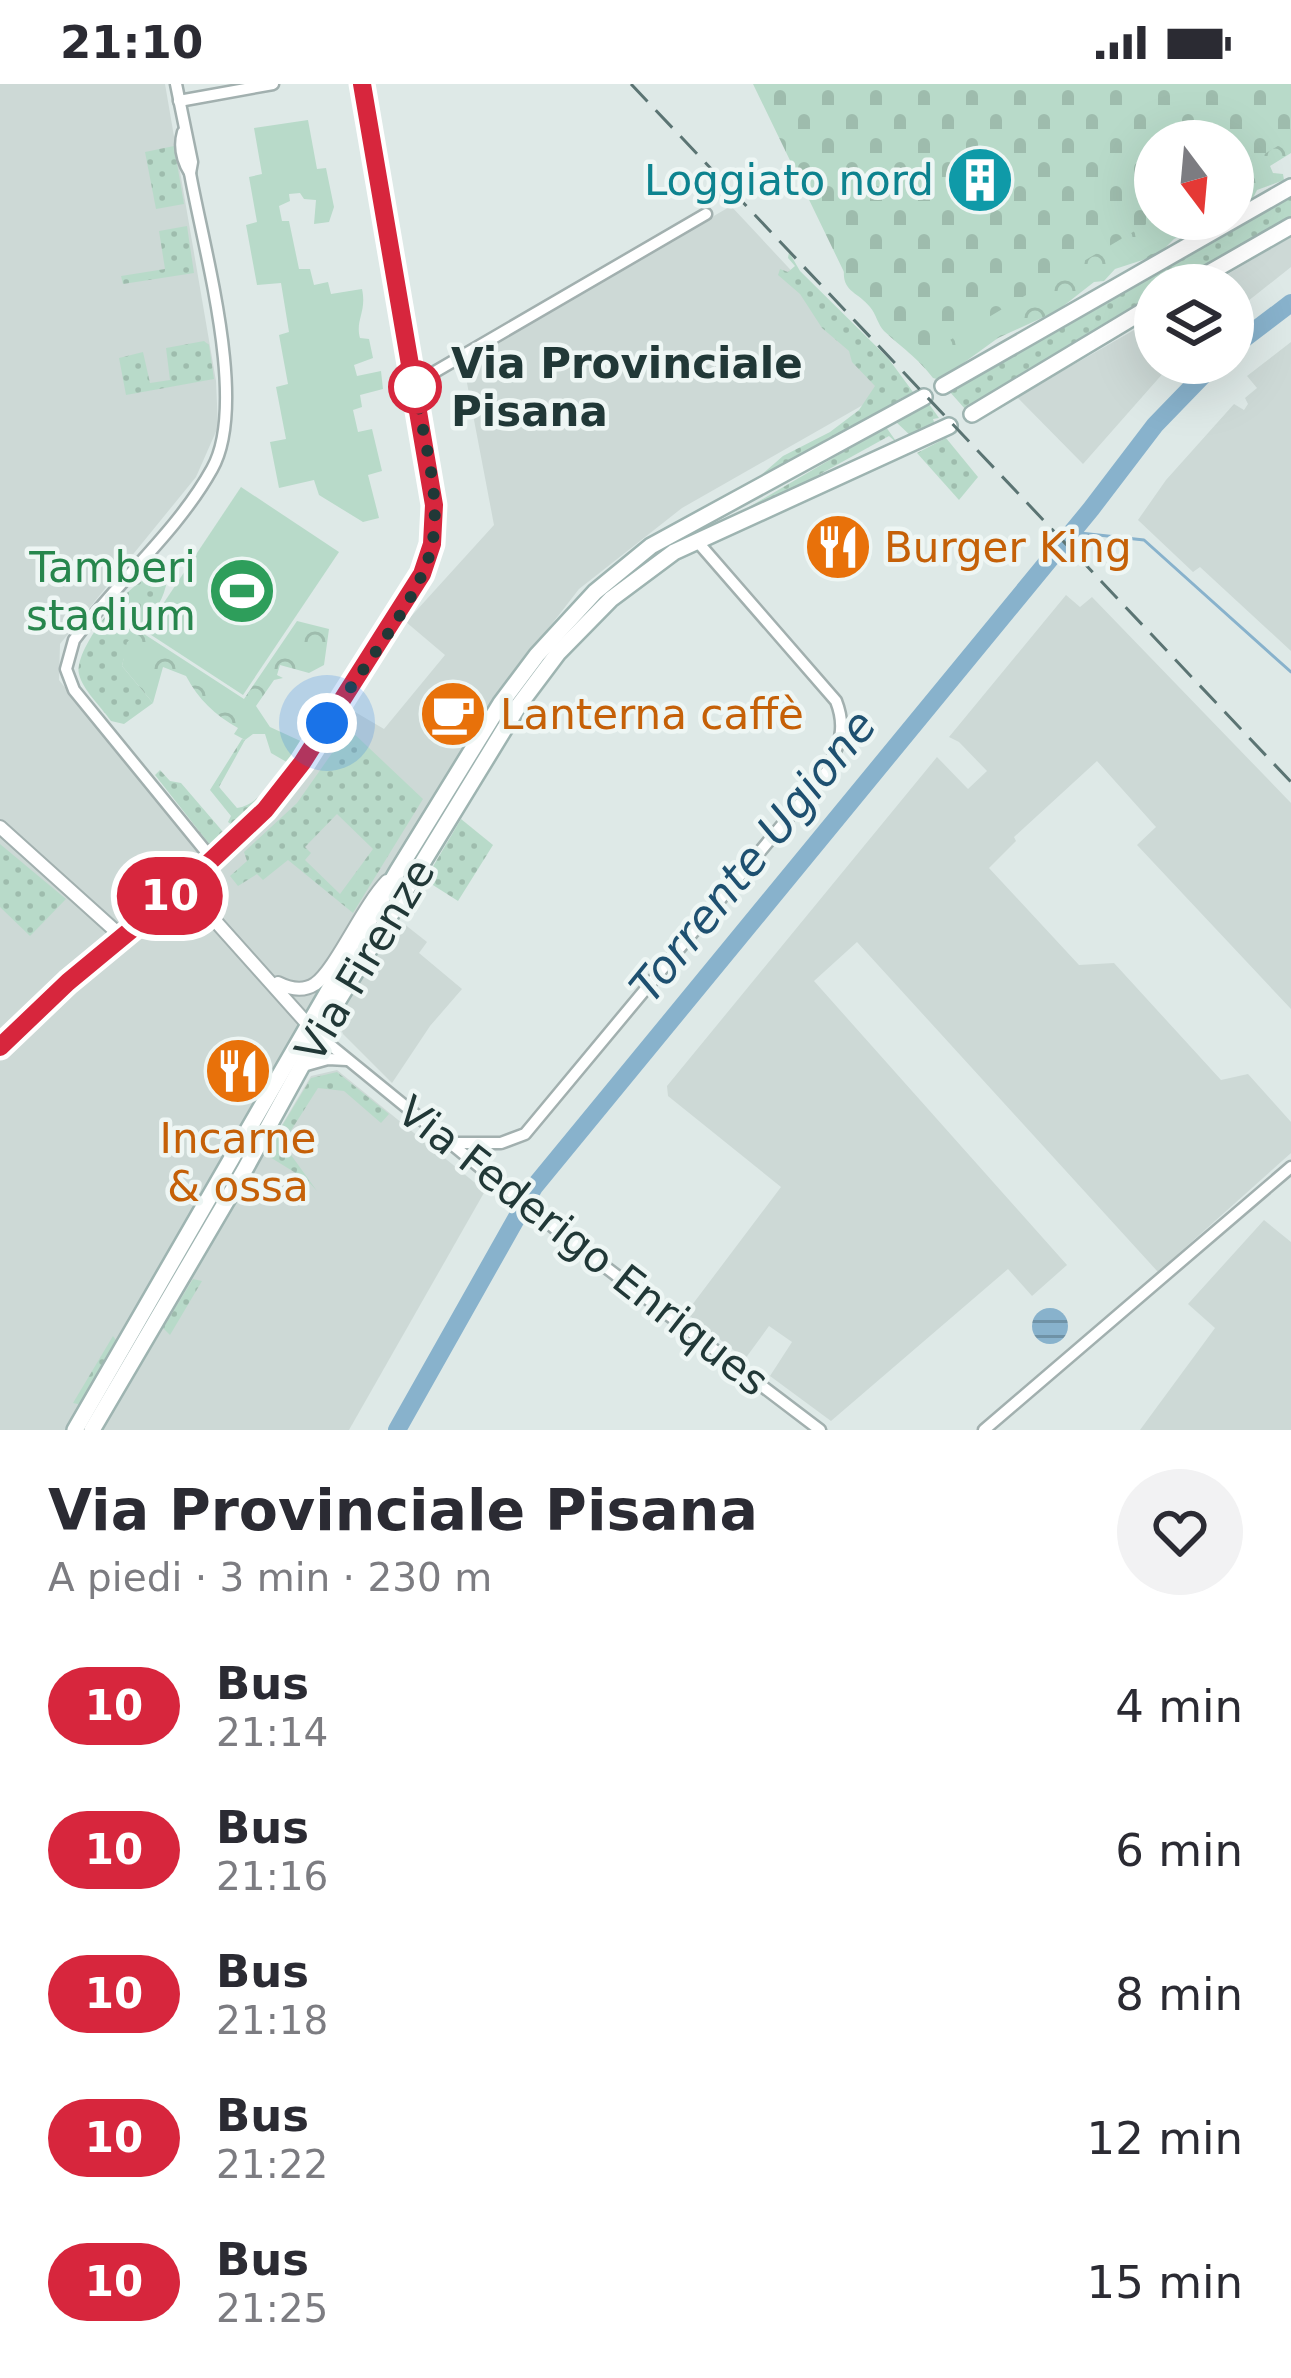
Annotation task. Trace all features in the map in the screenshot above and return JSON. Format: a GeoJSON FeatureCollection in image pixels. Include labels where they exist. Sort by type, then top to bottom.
{"type":"FeatureCollection","features":[{"type":"Feature","properties":{"kind":"main road"},"geometry":{"type":"LineString","coordinates":[[943,386],[1291,187]]}},
{"type":"Feature","properties":{"kind":"main road"},"geometry":{"type":"LineString","coordinates":[[1225,264],[1291,226]]}},
{"type":"Feature","properties":{"kind":"main road"},"geometry":{"type":"LineString","coordinates":[[971,414],[1134,317]]}},
{"type":"Feature","properties":{"kind":"main road","name":"Via Firenze"},"geometry":{"type":"LineString","coordinates":[[92,1430],[300,1067],[313,1030],[397,872],[501,704],[556,632],[651,546],[924,397]]}},
{"type":"Feature","properties":{"kind":"main road","name":"Via Firenze"},"geometry":{"type":"LineString","coordinates":[[75,1430],[313,1030],[544,671],[611,599],[657,562],[950,426]]}},
{"type":"Feature","properties":{"kind":"street"},"geometry":{"type":"LineString","coordinates":[[176,84],[183,132],[180,141],[190,172],[228,393],[226,433],[214,466],[195,494],[74,640],[66,669],[74,691],[212,859]]}},
{"type":"Feature","properties":{"kind":"street"},"geometry":{"type":"LineString","coordinates":[[178,101],[272,84]]}},
{"type":"Feature","properties":{"kind":"street"},"geometry":{"type":"LineString","coordinates":[[0,1047],[265,810],[302,763],[422,574],[432,544],[434,505],[362,84]]}},
{"type":"Feature","properties":{"kind":"street"},"geometry":{"type":"LineString","coordinates":[[414,384],[706,214]]}},
{"type":"Feature","properties":{"kind":"street","name":"Via Firenze"},"geometry":{"type":"LineString","coordinates":[[696,540],[734,503]]}},
{"type":"Feature","properties":{"kind":"street"},"geometry":{"type":"LineString","coordinates":[[449,1143],[501,1142],[525,1134],[827,771],[841,740],[843,723],[836,701],[696,540]]}},
{"type":"Feature","properties":{"kind":"street"},"geometry":{"type":"LineString","coordinates":[[0,827],[121,936]]}},
{"type":"Feature","properties":{"kind":"street","name":"Via Firenze"},"geometry":{"type":"LineString","coordinates":[[269,978],[298,989],[318,982],[370,899],[397,872]]}},
{"type":"Feature","properties":{"kind":"street"},"geometry":{"type":"LineString","coordinates":[[184,886],[313,1030]]}},
{"type":"Feature","properties":{"kind":"street","name":"Via Federigo Enriques"},"geometry":{"type":"LineString","coordinates":[[313,1030],[558,1232],[820,1430]]}},
{"type":"Feature","properties":{"kind":"street"},"geometry":{"type":"LineString","coordinates":[[300,1067],[328,1059],[346,1060]]}},
{"type":"Feature","properties":{"kind":"street"},"geometry":{"type":"LineString","coordinates":[[984,1430],[1291,1166]]}},
{"type":"Feature","properties":{"kind":"shaded area"},"geometry":{"type":"Polygon","coordinates":[[[0,84],[165,84],[216,381],[218,427],[196,477],[60,644],[59,680],[212,870],[292,796],[350,709],[384,729],[445,655],[406,622],[494,525],[463,362],[731,206],[898,385],[682,508],[579,589],[492,701],[65,1430],[0,1430],[0,84]]]}},
{"type":"Feature","properties":{"kind":"shaded area"},"geometry":{"type":"Polygon","coordinates":[[[1291,237],[1291,267],[1254,296],[1254,264],[1245,264],[1291,237]]]}},
{"type":"Feature","properties":{"kind":"shaded area"},"geometry":{"type":"Polygon","coordinates":[[[1134,330],[1134,384],[1153,384],[1083,464],[1017,397],[1134,330]]]}},
{"type":"Feature","properties":{"kind":"shaded area"},"geometry":{"type":"Polygon","coordinates":[[[1291,342],[1291,651],[1200,567],[1193,572],[1138,520],[1166,480],[1234,404],[1244,410],[1245,398],[1257,388],[1254,371],[1291,342]]]}},
{"type":"Feature","properties":{"kind":"shaded area"},"geometry":{"type":"Polygon","coordinates":[[[1066,595],[1080,607],[1092,597],[1291,803],[1291,1009],[1137,845],[1156,827],[1097,761],[1014,837],[1016,841],[989,868],[1079,965],[1114,963],[1221,1080],[1248,1074],[1291,1122],[1291,1153],[1158,1272],[857,942],[814,981],[1067,1265],[1032,1296],[1008,1269],[831,1421],[770,1376],[792,1342],[769,1326],[745,1359],[686,1313],[781,1187],[668,1096],[667,1086],[937,757],[968,789],[987,771],[949,737],[1066,595]]]}},
{"type":"Feature","properties":{"kind":"shaded area"},"geometry":{"type":"Polygon","coordinates":[[[399,920],[427,942],[419,953],[462,989],[392,1083],[340,1026],[342,1012],[399,920]]]}},
{"type":"Feature","properties":{"kind":"shaded area"},"geometry":{"type":"Polygon","coordinates":[[[337,1070],[485,1191],[349,1430],[100,1430],[311,1076],[337,1070]]]}},
{"type":"Feature","properties":{"kind":"shaded area"},"geometry":{"type":"Polygon","coordinates":[[[1264,1220],[1291,1242],[1291,1430],[1140,1430],[1215,1328],[1188,1304],[1264,1220]]]}},
{"type":"Feature","properties":{"kind":"green space"},"geometry":{"type":"Polygon","coordinates":[[[753,84],[1291,84],[1291,138],[1254,160],[1254,120],[1134,120],[1134,231],[928,353],[844,272],[753,84]]]}},
{"type":"Feature","properties":{"kind":"green space"},"geometry":{"type":"Polygon","coordinates":[[[308,120],[317,169],[326,168],[334,207],[329,222],[314,224],[316,200],[304,199],[300,193],[289,194],[290,201],[279,206],[282,221],[289,221],[299,269],[310,269],[314,285],[328,282],[331,294],[362,289],[359,332],[360,338],[369,339],[373,358],[354,365],[357,376],[381,371],[383,389],[360,395],[362,407],[353,410],[358,432],[372,429],[382,471],[368,475],[379,518],[363,522],[319,495],[314,480],[279,488],[270,442],[286,439],[276,387],[288,384],[279,335],[289,332],[281,283],[257,285],[246,225],[257,222],[249,177],[262,174],[254,128],[308,120]]]}},
{"type":"Feature","properties":{"kind":"green space"},"geometry":{"type":"Polygon","coordinates":[[[1291,133],[1291,153],[1270,166],[1284,180],[1257,190],[1254,196],[1254,155],[1291,133]]]}},
{"type":"Feature","properties":{"kind":"green space"},"geometry":{"type":"Polygon","coordinates":[[[174,146],[184,204],[156,209],[145,152],[174,146]]]}},
{"type":"Feature","properties":{"kind":"green space"},"geometry":{"type":"Polygon","coordinates":[[[1291,194],[1291,218],[1254,240],[1254,215],[1291,194]]]}},
{"type":"Feature","properties":{"kind":"green space"},"geometry":{"type":"Polygon","coordinates":[[[1134,218],[1134,240],[1173,240],[1158,255],[1115,269],[1057,311],[998,338],[940,380],[884,331],[870,307],[848,287],[844,270],[1134,218]]]}},
{"type":"Feature","properties":{"kind":"green space"},"geometry":{"type":"Polygon","coordinates":[[[187,226],[194,273],[123,284],[121,276],[165,269],[159,231],[187,226]]]}},
{"type":"Feature","properties":{"kind":"green space"},"geometry":{"type":"Polygon","coordinates":[[[1211,240],[1254,240],[1213,264],[1169,264],[1211,240]]]}},
{"type":"Feature","properties":{"kind":"green space"},"geometry":{"type":"Polygon","coordinates":[[[789,252],[800,271],[888,358],[913,392],[875,419],[828,438],[761,475],[783,456],[830,432],[859,410],[875,386],[852,362],[849,351],[822,328],[800,294],[778,275],[780,269],[788,272],[795,266],[789,252]]]}},
{"type":"Feature","properties":{"kind":"green space"},"geometry":{"type":"Polygon","coordinates":[[[1134,284],[1134,310],[966,410],[949,391],[1134,284]]]}},
{"type":"Feature","properties":{"kind":"green space"},"geometry":{"type":"Polygon","coordinates":[[[204,341],[209,345],[214,379],[126,395],[119,358],[143,352],[150,383],[170,380],[166,348],[204,341]]]}},
{"type":"Feature","properties":{"kind":"green space"},"geometry":{"type":"Polygon","coordinates":[[[929,404],[939,418],[933,419],[936,428],[913,438],[895,421],[929,404]]]}},
{"type":"Feature","properties":{"kind":"green space"},"geometry":{"type":"Polygon","coordinates":[[[886,427],[898,444],[889,436],[732,517],[886,427]]]}},
{"type":"Feature","properties":{"kind":"green space"},"geometry":{"type":"Polygon","coordinates":[[[946,438],[978,477],[959,500],[917,453],[946,438]]]}},
{"type":"Feature","properties":{"kind":"green space","name":"Tamberi stadium"},"geometry":{"type":"Polygon","coordinates":[[[241,487],[339,552],[243,695],[145,631],[241,487]]]}},
{"type":"Feature","properties":{"kind":"green space"},"geometry":{"type":"Polygon","coordinates":[[[157,574],[167,580],[164,593],[131,643],[122,666],[153,703],[124,724],[111,721],[84,686],[80,662],[106,615],[133,588],[157,574]]]}},
{"type":"Feature","properties":{"kind":"green space"},"geometry":{"type":"Polygon","coordinates":[[[297,621],[329,629],[324,665],[309,673],[280,665],[277,675],[283,678],[274,680],[256,706],[270,727],[307,744],[290,764],[271,753],[265,734],[245,740],[234,734],[238,728],[208,706],[186,676],[163,667],[153,703],[122,666],[127,642],[141,632],[244,699],[297,621]]]}},
{"type":"Feature","properties":{"kind":"green space"},"geometry":{"type":"Polygon","coordinates":[[[349,729],[423,799],[353,913],[288,860],[263,880],[257,874],[238,886],[230,876],[247,861],[244,852],[297,803],[349,729]],[[337,814],[305,847],[311,853],[305,860],[340,894],[373,849],[337,814]]]}},
{"type":"Feature","properties":{"kind":"green space"},"geometry":{"type":"Polygon","coordinates":[[[242,739],[219,787],[237,808],[259,797],[287,763],[292,767],[236,828],[210,790],[242,739]]]}},
{"type":"Feature","properties":{"kind":"green space"},"geometry":{"type":"Polygon","coordinates":[[[160,770],[170,781],[181,783],[224,833],[220,842],[210,845],[155,775],[160,770]]]}},
{"type":"Feature","properties":{"kind":"green space"},"geometry":{"type":"Polygon","coordinates":[[[461,819],[493,845],[458,901],[425,880],[461,819]]]}},
{"type":"Feature","properties":{"kind":"green space"},"geometry":{"type":"Polygon","coordinates":[[[0,844],[66,899],[30,936],[0,907],[0,844]]]}},
{"type":"Feature","properties":{"kind":"green space"},"geometry":{"type":"Polygon","coordinates":[[[337,1072],[389,1114],[381,1123],[344,1091],[318,1088],[290,1132],[286,1148],[317,1191],[265,1154],[311,1078],[337,1072]]]}},
{"type":"Feature","properties":{"kind":"green space"},"geometry":{"type":"Polygon","coordinates":[[[193,1279],[202,1281],[170,1335],[163,1328],[193,1279]]]}},
{"type":"Feature","properties":{"kind":"green space"},"geometry":{"type":"Polygon","coordinates":[[[113,1336],[118,1343],[82,1405],[73,1403],[113,1336]]]}},
{"type":"Feature","properties":{"kind":"water"},"geometry":{"type":"Polygon","coordinates":[[[1050,1308],[1063,1313],[1068,1326],[1063,1339],[1050,1344],[1037,1339],[1032,1326],[1037,1313],[1050,1308]]]}},
{"type":"Feature","properties":{"kind":"waterway","name":"Torrente Ugione"},"geometry":{"type":"LineString","coordinates":[[1254,331],[1291,303]]}},
{"type":"Feature","properties":{"kind":"waterway","name":"Torrente Ugione"},"geometry":{"type":"LineString","coordinates":[[397,1430],[534,1187],[1155,425],[1195,384]]}},
{"type":"Feature","properties":{"kind":"waterway"},"geometry":{"type":"LineString","coordinates":[[1071,532],[1144,540],[1291,672]]}},
{"type":"Feature","properties":{"kind":"railway"},"geometry":{"type":"LineString","coordinates":[[631,84],[1291,782]]}},
{"type":"Feature","properties":{"kind":"bus line","name":"10"},"geometry":{"type":"LineString","coordinates":[[0,1047],[265,810],[302,763],[422,574],[432,544],[434,505],[362,84]]}},
{"type":"Feature","properties":{"kind":"place","name":"Loggiato nord"},"geometry":{"type":"Point","coordinates":[980,180]}},
{"type":"Feature","properties":{"kind":"place","name":"Via Provinciale Pisana"},"geometry":{"type":"Point","coordinates":[415,387]}},
{"type":"Feature","properties":{"kind":"place","name":"Burger King"},"geometry":{"type":"Point","coordinates":[838,547]}},
{"type":"Feature","properties":{"kind":"place","name":"Tamberi stadium"},"geometry":{"type":"Point","coordinates":[242,591]}},
{"type":"Feature","properties":{"kind":"place","name":"Lanterna caffè"},"geometry":{"type":"Point","coordinates":[453,714]}},
{"type":"Feature","properties":{"kind":"place","name":"Incarne & ossa"},"geometry":{"type":"Point","coordinates":[238,1071]}},
{"type":"Feature","properties":{"kind":"route"},"geometry":{"type":"LineString","coordinates":[[327,723],[403,607],[432,544],[434,505],[415,387]]}}]}
